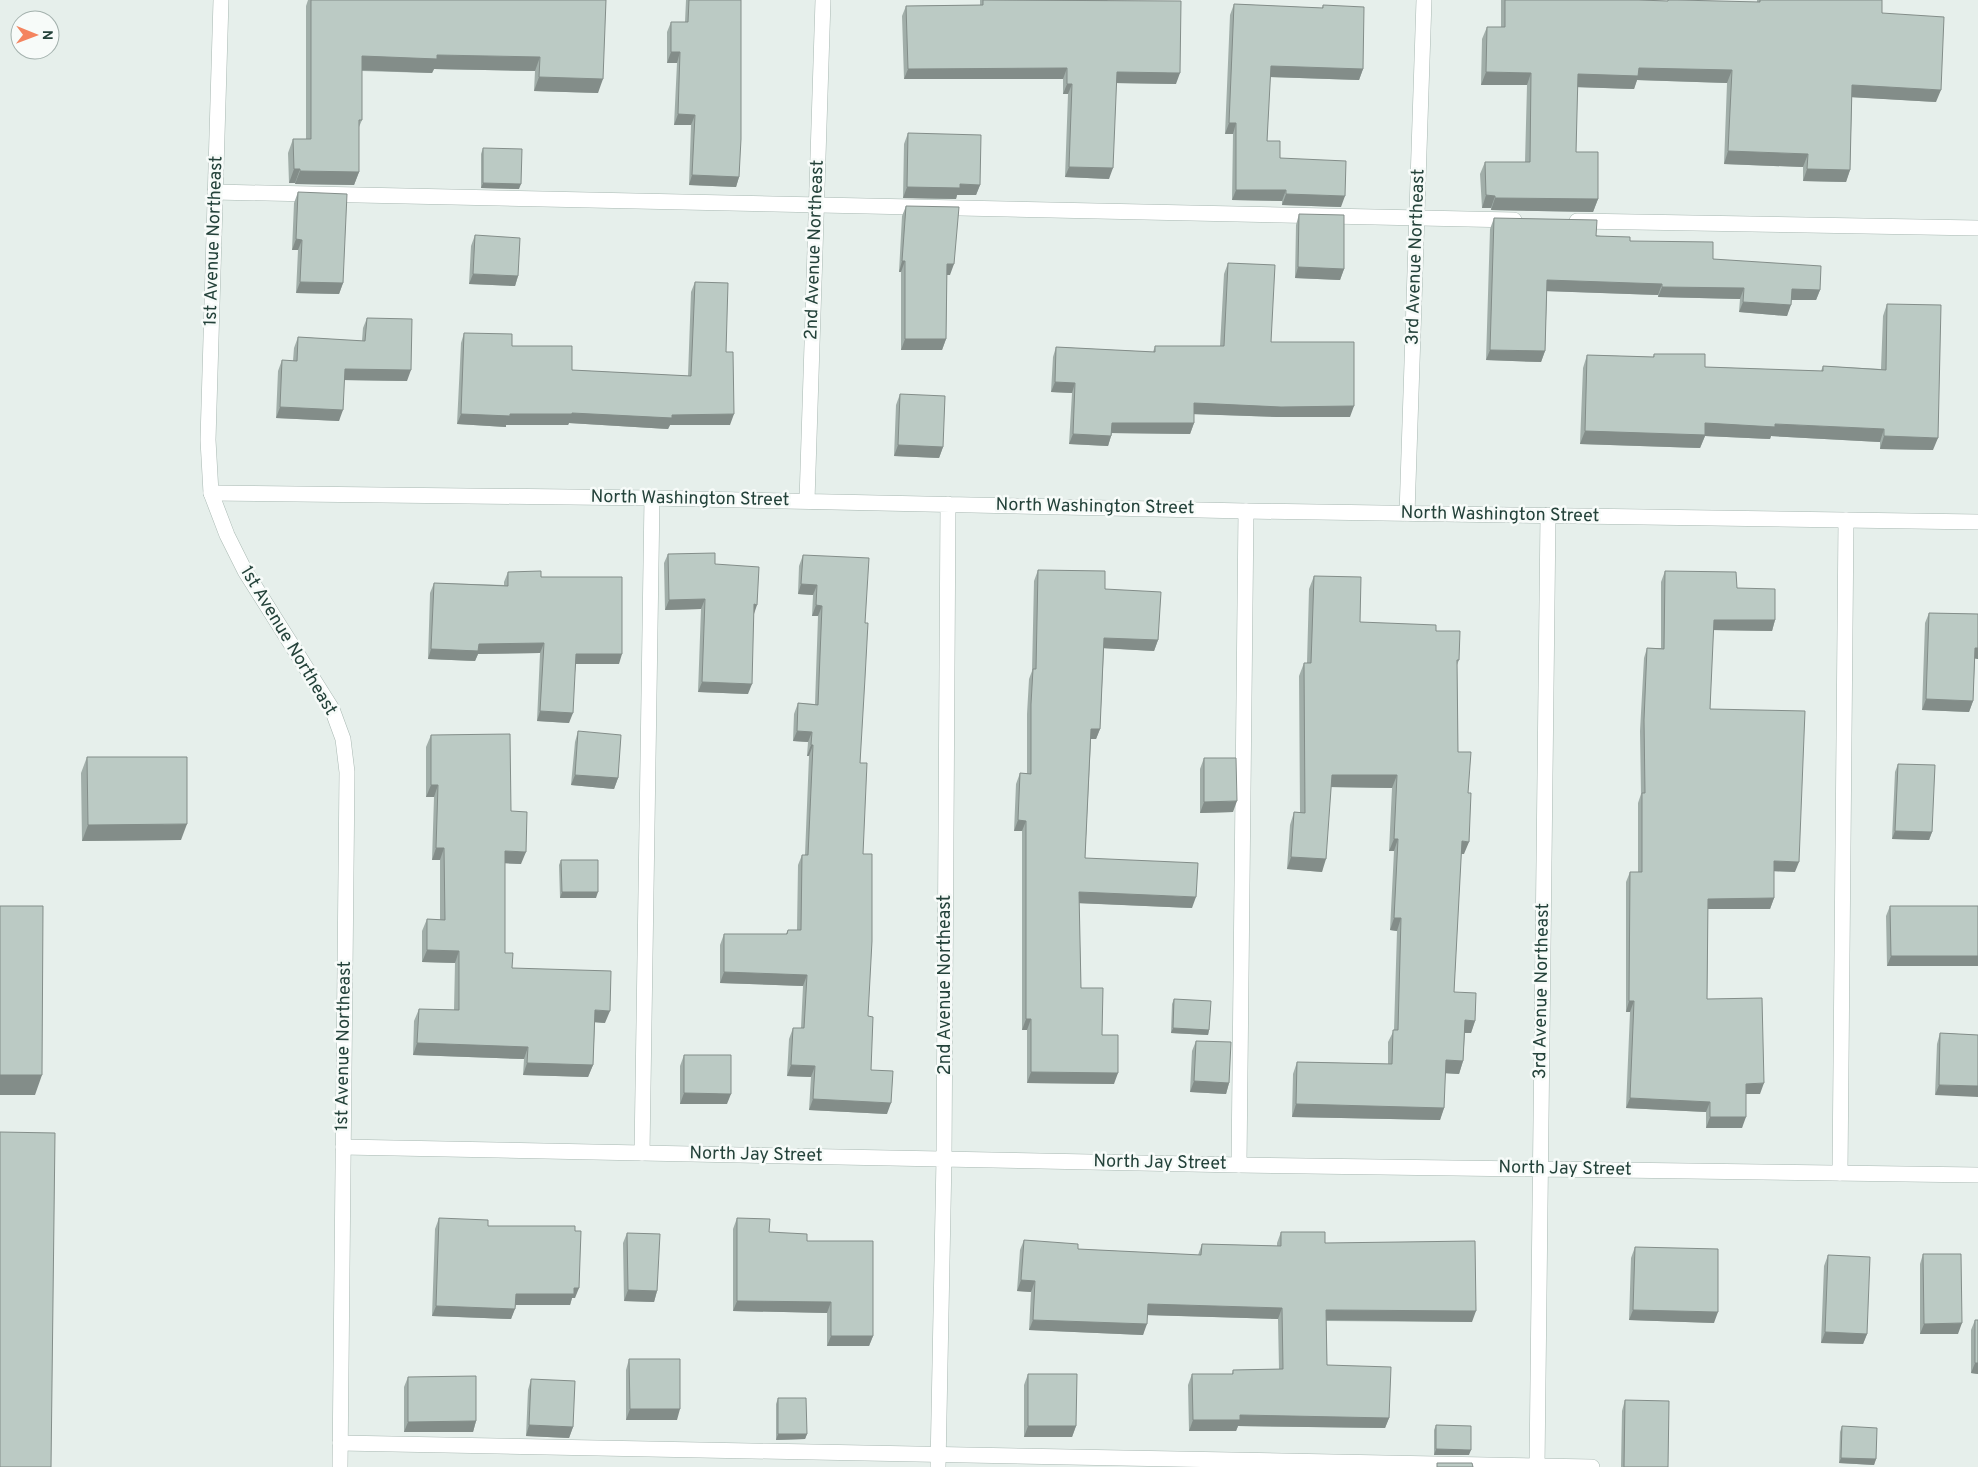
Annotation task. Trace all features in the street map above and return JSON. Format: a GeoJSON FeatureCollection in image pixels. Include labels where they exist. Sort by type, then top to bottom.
{"type":"FeatureCollection","features":[{"type":"Feature","properties":{"kind":"street","name":"1st Avenue Northeast"},"geometry":{"type":"LineString","coordinates":[[222,0],[208,440],[211,493],[227,535],[245,571],[332,709],[343,739],[347,772],[340,1467]]}},
{"type":"Feature","properties":{"kind":"street","name":"2nd Avenue Northeast"},"geometry":{"type":"LineString","coordinates":[[807,500],[823,0]]}},
{"type":"Feature","properties":{"kind":"street","name":"3rd Avenue Northeast"},"geometry":{"type":"LineString","coordinates":[[1407,514],[1424,0]]}},
{"type":"Feature","properties":{"kind":"street"},"geometry":{"type":"LineString","coordinates":[[215,192],[1525,220]]}},
{"type":"Feature","properties":{"kind":"street"},"geometry":{"type":"LineString","coordinates":[[1565,221],[1978,228]]}},
{"type":"Feature","properties":{"kind":"street","name":"North Washington Street"},"geometry":{"type":"LineString","coordinates":[[211,493],[807,500],[1246,511],[1978,522]]}},
{"type":"Feature","properties":{"kind":"street"},"geometry":{"type":"LineString","coordinates":[[642,1153],[652,498]]}},
{"type":"Feature","properties":{"kind":"street","name":"2nd Avenue Northeast"},"geometry":{"type":"LineString","coordinates":[[939,1461],[944,1158],[948,504]]}},
{"type":"Feature","properties":{"kind":"street"},"geometry":{"type":"LineString","coordinates":[[1239,1165],[1246,511]]}},
{"type":"Feature","properties":{"kind":"street","name":"3rd Avenue Northeast"},"geometry":{"type":"LineString","coordinates":[[1537,1467],[1548,515]]}},
{"type":"Feature","properties":{"kind":"street"},"geometry":{"type":"LineString","coordinates":[[1840,1173],[1846,520]]}},
{"type":"Feature","properties":{"kind":"street","name":"North Jay Street"},"geometry":{"type":"LineString","coordinates":[[343,1147],[1239,1165],[1978,1175]]}},
{"type":"Feature","properties":{"kind":"street"},"geometry":{"type":"LineString","coordinates":[[340,1443],[939,1461],[1592,1467]]}},
{"type":"Feature","properties":{"kind":"building"},"geometry":{"type":"Polygon","coordinates":[[[311,0],[606,0],[603,79],[539,77],[540,57],[437,55],[437,59],[362,56],[362,120],[359,120],[359,172],[300,171],[300,169],[294,169],[293,139],[311,139],[311,0]]]}},
{"type":"Feature","properties":{"kind":"building"},"geometry":{"type":"Polygon","coordinates":[[[689,0],[741,0],[741,139],[739,177],[692,175],[695,115],[678,114],[680,52],[671,52],[671,22],[688,22],[689,0]]]}},
{"type":"Feature","properties":{"kind":"building"},"geometry":{"type":"Polygon","coordinates":[[[983,0],[1181,1],[1180,73],[1117,72],[1113,168],[1069,167],[1072,84],[1067,84],[1067,68],[908,69],[906,6],[983,5],[983,0]]]}},
{"type":"Feature","properties":{"kind":"building"},"geometry":{"type":"Polygon","coordinates":[[[1505,0],[1760,2],[1760,0],[1882,0],[1882,13],[1944,17],[1941,90],[1852,85],[1850,170],[1807,169],[1808,154],[1728,151],[1732,70],[1639,68],[1638,76],[1578,74],[1576,152],[1598,152],[1598,199],[1495,198],[1495,196],[1486,195],[1485,162],[1530,162],[1531,73],[1486,72],[1487,27],[1505,27],[1505,0]]]}},
{"type":"Feature","properties":{"kind":"building"},"geometry":{"type":"Polygon","coordinates":[[[1234,4],[1323,8],[1323,5],[1364,7],[1363,69],[1271,66],[1267,141],[1280,141],[1280,158],[1346,161],[1345,196],[1286,194],[1286,190],[1236,190],[1236,123],[1229,123],[1234,4]]]}},
{"type":"Feature","properties":{"kind":"building"},"geometry":{"type":"Polygon","coordinates":[[[908,133],[981,135],[980,185],[960,184],[960,188],[907,187],[908,133]]]}},
{"type":"Feature","properties":{"kind":"building"},"geometry":{"type":"Polygon","coordinates":[[[483,148],[522,149],[521,184],[483,183],[483,148]]]}},
{"type":"Feature","properties":{"kind":"building"},"geometry":{"type":"Polygon","coordinates":[[[298,192],[347,194],[343,283],[300,282],[302,240],[296,239],[298,192]]]}},
{"type":"Feature","properties":{"kind":"building"},"geometry":{"type":"Polygon","coordinates":[[[906,206],[959,207],[954,264],[947,264],[946,339],[905,339],[905,261],[902,261],[906,206]]]}},
{"type":"Feature","properties":{"kind":"building"},"geometry":{"type":"Polygon","coordinates":[[[1299,214],[1344,215],[1344,269],[1298,267],[1299,214]]]}},
{"type":"Feature","properties":{"kind":"building"},"geometry":{"type":"Polygon","coordinates":[[[1494,218],[1597,220],[1596,236],[1630,237],[1630,241],[1713,242],[1713,259],[1821,266],[1820,290],[1792,289],[1791,305],[1743,302],[1744,288],[1662,287],[1662,284],[1547,280],[1545,351],[1490,350],[1494,218]]]}},
{"type":"Feature","properties":{"kind":"building"},"geometry":{"type":"Polygon","coordinates":[[[475,235],[520,238],[518,276],[473,274],[475,235]]]}},
{"type":"Feature","properties":{"kind":"building"},"geometry":{"type":"Polygon","coordinates":[[[1228,263],[1275,265],[1271,342],[1354,342],[1354,406],[1281,407],[1194,403],[1194,423],[1112,423],[1111,436],[1073,434],[1075,383],[1055,382],[1056,347],[1155,352],[1155,346],[1224,346],[1228,263]]]}},
{"type":"Feature","properties":{"kind":"building"},"geometry":{"type":"Polygon","coordinates":[[[695,282],[728,283],[726,352],[733,352],[734,414],[672,415],[672,418],[572,413],[510,414],[510,416],[461,414],[464,333],[512,334],[512,346],[572,346],[572,370],[691,376],[695,282]]]}},
{"type":"Feature","properties":{"kind":"building"},"geometry":{"type":"Polygon","coordinates":[[[1887,304],[1941,305],[1938,438],[1884,436],[1884,429],[1775,424],[1775,427],[1705,423],[1705,435],[1585,431],[1587,355],[1654,357],[1654,354],[1705,354],[1705,367],[1823,371],[1823,366],[1886,370],[1887,304]]]}},
{"type":"Feature","properties":{"kind":"building"},"geometry":{"type":"Polygon","coordinates":[[[367,318],[412,319],[411,370],[345,369],[343,410],[280,407],[282,360],[297,361],[298,337],[365,341],[367,318]]]}},
{"type":"Feature","properties":{"kind":"building"},"geometry":{"type":"Polygon","coordinates":[[[900,394],[945,396],[943,447],[898,445],[900,394]]]}},
{"type":"Feature","properties":{"kind":"building"},"geometry":{"type":"Polygon","coordinates":[[[715,553],[715,564],[759,567],[757,605],[754,604],[752,684],[702,682],[705,599],[669,600],[668,554],[715,553]]]}},
{"type":"Feature","properties":{"kind":"building"},"geometry":{"type":"Polygon","coordinates":[[[803,555],[869,558],[865,623],[868,623],[860,763],[867,763],[863,854],[872,854],[872,941],[868,1016],[873,1017],[871,1070],[893,1071],[891,1103],[813,1099],[815,1066],[791,1065],[793,1028],[804,1028],[807,975],[724,972],[724,934],[787,934],[788,930],[801,930],[802,855],[808,855],[813,745],[811,745],[812,732],[797,731],[798,703],[818,705],[822,606],[816,605],[817,585],[801,584],[803,555]]]}},
{"type":"Feature","properties":{"kind":"building"},"geometry":{"type":"Polygon","coordinates":[[[1038,570],[1105,571],[1105,589],[1161,592],[1158,640],[1104,638],[1100,729],[1091,729],[1085,858],[1198,863],[1196,897],[1079,892],[1081,988],[1103,988],[1102,1035],[1118,1035],[1118,1073],[1031,1072],[1031,1019],[1026,1019],[1026,821],[1018,820],[1020,773],[1031,774],[1031,704],[1033,669],[1036,669],[1038,570]]]}},
{"type":"Feature","properties":{"kind":"building"},"geometry":{"type":"Polygon","coordinates":[[[541,571],[541,577],[622,577],[622,654],[576,654],[573,713],[540,711],[544,643],[479,644],[478,651],[431,649],[434,583],[508,586],[508,572],[541,571]]]}},
{"type":"Feature","properties":{"kind":"building"},"geometry":{"type":"Polygon","coordinates":[[[1665,571],[1736,572],[1737,588],[1775,589],[1775,620],[1714,620],[1710,709],[1805,711],[1799,862],[1774,861],[1774,898],[1708,899],[1707,999],[1762,998],[1764,1083],[1746,1084],[1746,1117],[1710,1117],[1710,1102],[1630,1098],[1634,1001],[1629,1001],[1630,872],[1642,872],[1642,793],[1645,793],[1644,720],[1647,648],[1664,649],[1665,571]]]}},
{"type":"Feature","properties":{"kind":"building"},"geometry":{"type":"Polygon","coordinates":[[[1314,576],[1361,577],[1360,622],[1436,625],[1436,631],[1460,631],[1459,660],[1457,660],[1458,752],[1471,752],[1468,793],[1471,793],[1469,842],[1462,841],[1454,992],[1476,993],[1475,1021],[1465,1020],[1463,1061],[1446,1060],[1444,1108],[1296,1104],[1297,1062],[1392,1064],[1393,1030],[1398,1030],[1401,918],[1394,918],[1398,839],[1394,839],[1397,775],[1332,775],[1326,859],[1291,857],[1294,812],[1305,813],[1304,663],[1311,663],[1314,576]]]}},
{"type":"Feature","properties":{"kind":"building"},"geometry":{"type":"Polygon","coordinates":[[[1929,613],[1978,614],[1978,648],[1975,648],[1973,701],[1926,699],[1929,613]]]}},
{"type":"Feature","properties":{"kind":"building"},"geometry":{"type":"Polygon","coordinates":[[[578,731],[621,735],[618,778],[575,775],[578,731]]]}},
{"type":"Feature","properties":{"kind":"building"},"geometry":{"type":"Polygon","coordinates":[[[510,734],[511,811],[527,812],[526,852],[505,851],[505,953],[513,953],[512,968],[611,971],[610,1011],[595,1010],[593,1065],[527,1063],[528,1047],[417,1043],[419,1009],[459,1010],[459,951],[427,950],[427,919],[445,920],[444,848],[436,848],[438,785],[431,785],[431,735],[510,734]]]}},
{"type":"Feature","properties":{"kind":"building"},"geometry":{"type":"Polygon","coordinates":[[[87,757],[187,757],[187,824],[88,825],[87,757]]]}},
{"type":"Feature","properties":{"kind":"building"},"geometry":{"type":"Polygon","coordinates":[[[1204,758],[1236,758],[1237,801],[1204,802],[1204,758]]]}},
{"type":"Feature","properties":{"kind":"building"},"geometry":{"type":"Polygon","coordinates":[[[1898,764],[1935,765],[1932,832],[1895,831],[1898,764]]]}},
{"type":"Feature","properties":{"kind":"building"},"geometry":{"type":"Polygon","coordinates":[[[561,860],[598,860],[598,892],[562,892],[561,860]]]}},
{"type":"Feature","properties":{"kind":"building"},"geometry":{"type":"Polygon","coordinates":[[[0,906],[43,906],[42,1075],[0,1075],[0,906]]]}},
{"type":"Feature","properties":{"kind":"building"},"geometry":{"type":"Polygon","coordinates":[[[1890,906],[1978,906],[1978,956],[1891,956],[1890,906]]]}},
{"type":"Feature","properties":{"kind":"building"},"geometry":{"type":"Polygon","coordinates":[[[1174,999],[1211,1001],[1209,1030],[1173,1028],[1174,999]]]}},
{"type":"Feature","properties":{"kind":"building"},"geometry":{"type":"Polygon","coordinates":[[[1940,1033],[1978,1035],[1978,1086],[1939,1085],[1940,1033]]]}},
{"type":"Feature","properties":{"kind":"building"},"geometry":{"type":"Polygon","coordinates":[[[1196,1041],[1231,1042],[1229,1083],[1194,1081],[1196,1041]]]}},
{"type":"Feature","properties":{"kind":"building"},"geometry":{"type":"Polygon","coordinates":[[[684,1055],[731,1055],[731,1094],[684,1093],[684,1055]]]}},
{"type":"Feature","properties":{"kind":"building"},"geometry":{"type":"Polygon","coordinates":[[[0,1132],[55,1133],[51,1467],[0,1467],[0,1132]]]}},
{"type":"Feature","properties":{"kind":"building"},"geometry":{"type":"Polygon","coordinates":[[[439,1218],[488,1220],[488,1226],[575,1226],[575,1231],[581,1231],[579,1288],[574,1288],[574,1294],[516,1294],[515,1309],[436,1306],[439,1218]]]}},
{"type":"Feature","properties":{"kind":"building"},"geometry":{"type":"Polygon","coordinates":[[[737,1218],[770,1219],[769,1232],[807,1234],[807,1241],[873,1241],[873,1336],[831,1336],[831,1302],[737,1301],[737,1218]]]}},
{"type":"Feature","properties":{"kind":"building"},"geometry":{"type":"Polygon","coordinates":[[[1281,1232],[1325,1232],[1325,1243],[1475,1241],[1476,1311],[1326,1310],[1327,1365],[1391,1367],[1389,1418],[1240,1415],[1240,1420],[1193,1420],[1192,1374],[1233,1374],[1233,1370],[1283,1369],[1282,1308],[1148,1304],[1147,1324],[1033,1320],[1035,1281],[1021,1280],[1024,1240],[1078,1244],[1078,1249],[1201,1255],[1202,1244],[1281,1246],[1281,1232]]]}},
{"type":"Feature","properties":{"kind":"building"},"geometry":{"type":"Polygon","coordinates":[[[627,1233],[660,1234],[657,1291],[628,1290],[627,1233]]]}},
{"type":"Feature","properties":{"kind":"building"},"geometry":{"type":"Polygon","coordinates":[[[1635,1247],[1718,1249],[1718,1312],[1633,1310],[1635,1247]]]}},
{"type":"Feature","properties":{"kind":"building"},"geometry":{"type":"Polygon","coordinates":[[[1923,1254],[1961,1254],[1962,1323],[1924,1324],[1923,1254]]]}},
{"type":"Feature","properties":{"kind":"building"},"geometry":{"type":"Polygon","coordinates":[[[1828,1255],[1870,1257],[1867,1334],[1825,1332],[1828,1255]]]}},
{"type":"Feature","properties":{"kind":"building"},"geometry":{"type":"Polygon","coordinates":[[[1975,1320],[1978,1320],[1978,1363],[1975,1363],[1975,1320]]]}},
{"type":"Feature","properties":{"kind":"building"},"geometry":{"type":"Polygon","coordinates":[[[629,1359],[680,1359],[680,1409],[630,1409],[629,1359]]]}},
{"type":"Feature","properties":{"kind":"building"},"geometry":{"type":"Polygon","coordinates":[[[1028,1374],[1077,1374],[1076,1426],[1028,1426],[1028,1374]]]}},
{"type":"Feature","properties":{"kind":"building"},"geometry":{"type":"Polygon","coordinates":[[[476,1376],[476,1421],[408,1422],[408,1377],[476,1376]]]}},
{"type":"Feature","properties":{"kind":"building"},"geometry":{"type":"Polygon","coordinates":[[[531,1379],[575,1381],[573,1427],[529,1425],[531,1379]]]}},
{"type":"Feature","properties":{"kind":"building"},"geometry":{"type":"Polygon","coordinates":[[[778,1398],[806,1398],[807,1434],[778,1434],[778,1398]]]}},
{"type":"Feature","properties":{"kind":"building"},"geometry":{"type":"Polygon","coordinates":[[[1625,1400],[1669,1401],[1668,1467],[1624,1467],[1625,1400]]]}},
{"type":"Feature","properties":{"kind":"building"},"geometry":{"type":"Polygon","coordinates":[[[1436,1425],[1471,1426],[1471,1450],[1436,1449],[1436,1425]]]}},
{"type":"Feature","properties":{"kind":"building"},"geometry":{"type":"Polygon","coordinates":[[[1842,1426],[1877,1428],[1876,1459],[1841,1458],[1842,1426]]]}},
{"type":"Feature","properties":{"kind":"building"},"geometry":{"type":"Polygon","coordinates":[[[1437,1463],[1472,1463],[1473,1467],[1437,1467],[1437,1463]]]}}]}
